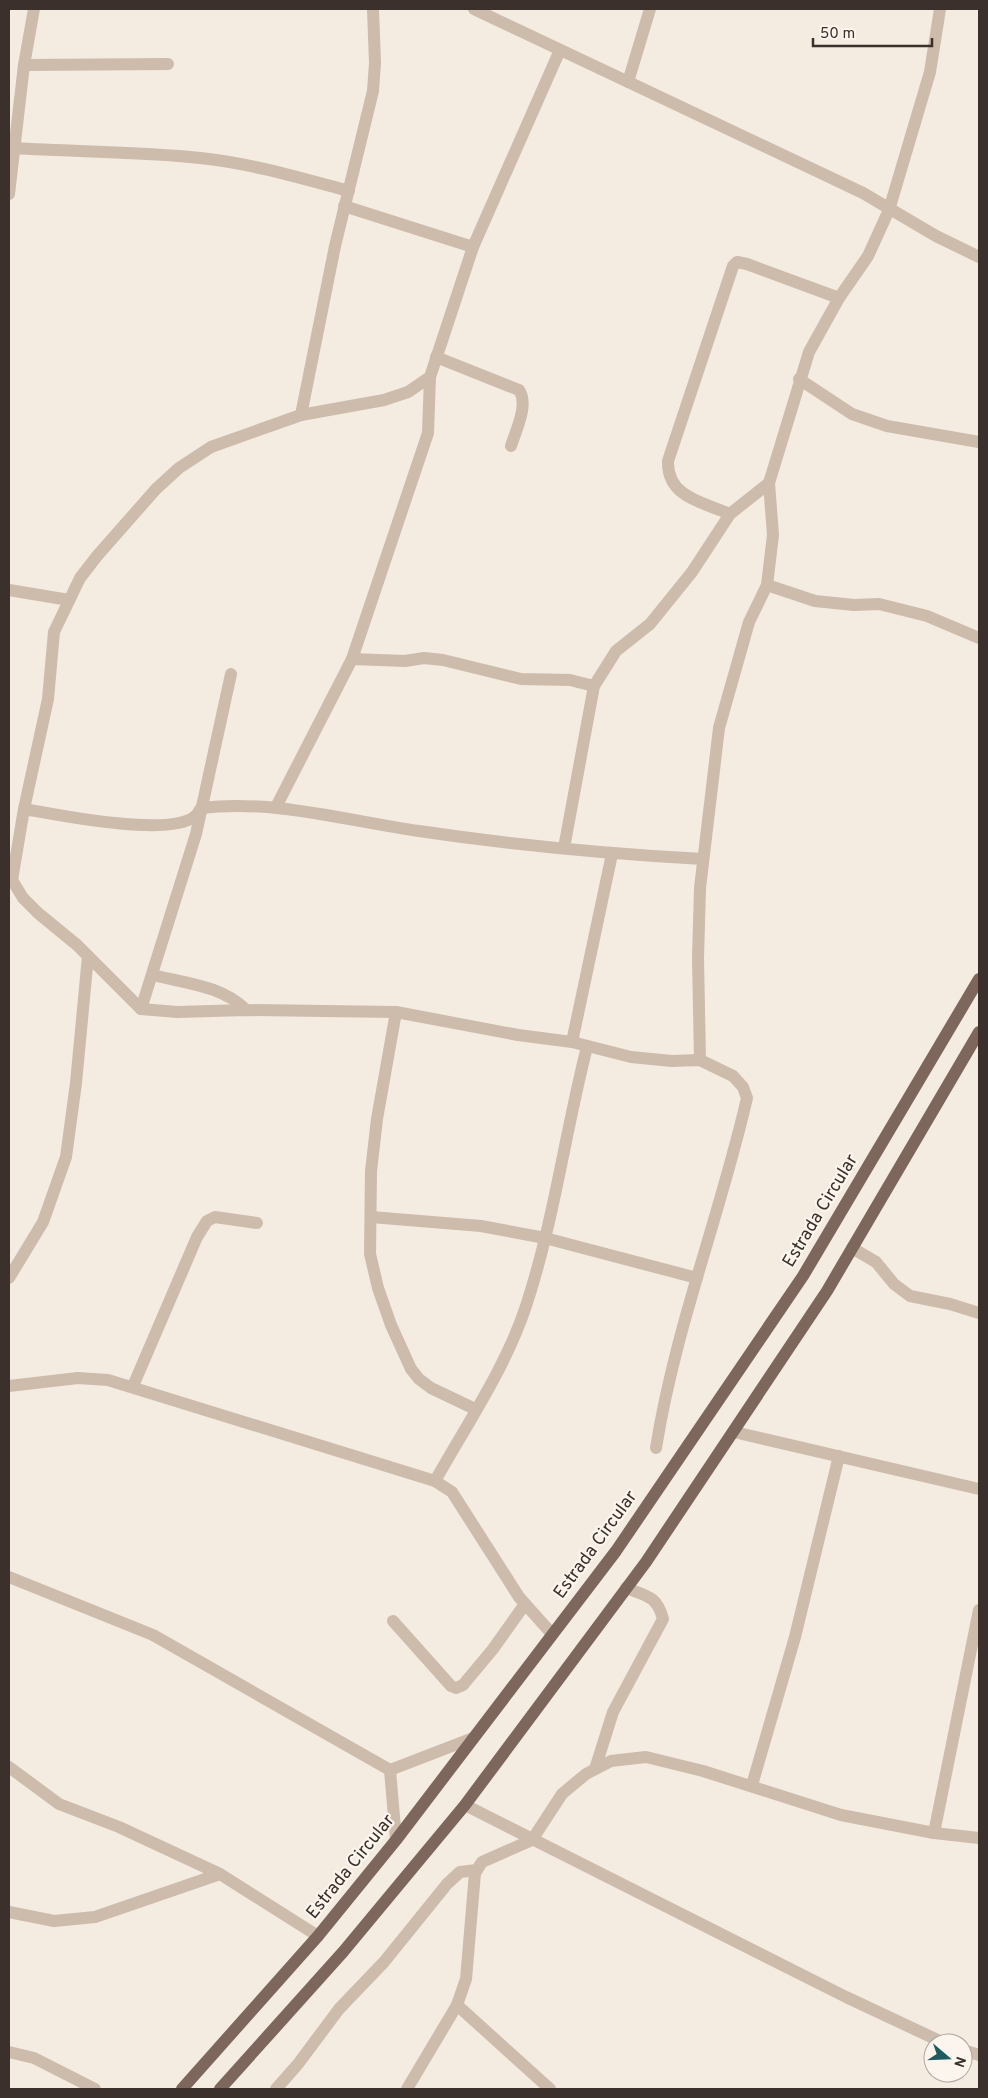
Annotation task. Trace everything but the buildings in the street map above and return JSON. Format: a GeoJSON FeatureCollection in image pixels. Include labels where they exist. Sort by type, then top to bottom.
{"type":"FeatureCollection","features":[{"type":"Feature","properties":{"kind":"main road","name":"Estrada Circular"},"geometry":{"type":"LineString","coordinates":[[182,2089],[318,1936],[396,1840],[616,1551],[803,1276],[979,980]]}},
{"type":"Feature","properties":{"kind":"main road"},"geometry":{"type":"LineString","coordinates":[[220,2089],[343,1952],[465,1805],[626,1588],[734,1432],[827,1291],[979,1032]]}},
{"type":"Feature","properties":{"kind":"street"},"geometry":{"type":"LineString","coordinates":[[9,194],[14,148],[12,129],[34,9]]}},
{"type":"Feature","properties":{"kind":"street"},"geometry":{"type":"LineString","coordinates":[[300,415],[344,206],[373,91],[375,63],[373,9]]}},
{"type":"Feature","properties":{"kind":"street"},"geometry":{"type":"LineString","coordinates":[[474,9],[863,193],[889,210],[979,257]]}},
{"type":"Feature","properties":{"kind":"street"},"geometry":{"type":"LineString","coordinates":[[628,82],[650,9]]}},
{"type":"Feature","properties":{"kind":"street"},"geometry":{"type":"LineString","coordinates":[[700,1060],[698,958],[703,859],[719,728],[749,622],[767,585],[773,535],[769,483],[799,379],[809,352],[839,298],[868,256],[889,210],[930,72],[940,9]]}},
{"type":"Feature","properties":{"kind":"street"},"geometry":{"type":"LineString","coordinates":[[276,807],[352,660],[428,433],[430,377],[472,247],[560,50]]}},
{"type":"Feature","properties":{"kind":"street"},"geometry":{"type":"LineString","coordinates":[[24,64],[168,64]]}},
{"type":"Feature","properties":{"kind":"street"},"geometry":{"type":"LineString","coordinates":[[14,148],[136,152],[202,158],[282,173],[348,191]]}},
{"type":"Feature","properties":{"kind":"street"},"geometry":{"type":"LineString","coordinates":[[344,206],[472,247]]}},
{"type":"Feature","properties":{"kind":"street"},"geometry":{"type":"LineString","coordinates":[[730,514],[682,494],[668,475],[668,461],[733,266],[736,262],[747,264],[839,298]]}},
{"type":"Feature","properties":{"kind":"street"},"geometry":{"type":"LineString","coordinates":[[436,357],[519,390],[523,396],[523,405],[511,446]]}},
{"type":"Feature","properties":{"kind":"street"},"geometry":{"type":"LineString","coordinates":[[430,377],[408,392],[384,400],[300,415],[211,447],[179,468],[156,489],[97,556],[80,578],[54,632],[48,699],[10,878],[23,898],[38,913],[88,956],[134,1004],[142,1009],[177,1012],[246,1010],[396,1012],[518,1035],[572,1042],[631,1058],[700,1060],[733,1076],[743,1087],[747,1098],[664,1400],[656,1448]]}},
{"type":"Feature","properties":{"kind":"street"},"geometry":{"type":"LineString","coordinates":[[799,379],[852,414],[869,420],[887,426],[979,442]]}},
{"type":"Feature","properties":{"kind":"street"},"geometry":{"type":"LineString","coordinates":[[564,848],[594,686],[616,651],[650,624],[692,572],[730,514],[769,483]]}},
{"type":"Feature","properties":{"kind":"street"},"geometry":{"type":"LineString","coordinates":[[9,583],[9,590],[69,600]]}},
{"type":"Feature","properties":{"kind":"street"},"geometry":{"type":"LineString","coordinates":[[767,585],[815,601],[854,605],[879,604],[918,613],[979,638]]}},
{"type":"Feature","properties":{"kind":"street"},"geometry":{"type":"LineString","coordinates":[[352,660],[405,661],[424,658],[443,660],[521,679],[570,680],[594,686]]}},
{"type":"Feature","properties":{"kind":"street"},"geometry":{"type":"LineString","coordinates":[[142,1009],[196,834],[231,674]]}},
{"type":"Feature","properties":{"kind":"street"},"geometry":{"type":"LineString","coordinates":[[24,809],[114,824],[154,825],[193,818],[201,808],[220,806],[276,807],[484,841],[612,854],[703,859]]}},
{"type":"Feature","properties":{"kind":"street"},"geometry":{"type":"LineString","coordinates":[[572,1042],[612,854]]}},
{"type":"Feature","properties":{"kind":"street"},"geometry":{"type":"LineString","coordinates":[[9,1278],[43,1222],[66,1157],[76,1083],[88,956]]}},
{"type":"Feature","properties":{"kind":"street"},"geometry":{"type":"LineString","coordinates":[[154,975],[217,990],[238,1001],[246,1010]]}},
{"type":"Feature","properties":{"kind":"street"},"geometry":{"type":"LineString","coordinates":[[396,1012],[377,1119],[371,1171],[370,1254],[378,1288],[391,1325],[411,1369],[420,1380],[431,1388],[475,1409]]}},
{"type":"Feature","properties":{"kind":"street"},"geometry":{"type":"LineString","coordinates":[[435,1480],[511,1346],[526,1306],[545,1238],[587,1047]]}},
{"type":"Feature","properties":{"kind":"street"},"geometry":{"type":"LineString","coordinates":[[133,1386],[197,1237],[207,1221],[216,1217],[257,1223]]}},
{"type":"Feature","properties":{"kind":"street"},"geometry":{"type":"LineString","coordinates":[[371,1217],[481,1226],[545,1238],[697,1278]]}},
{"type":"Feature","properties":{"kind":"street"},"geometry":{"type":"LineString","coordinates":[[852,1248],[876,1262],[894,1284],[910,1296],[950,1304],[979,1313]]}},
{"type":"Feature","properties":{"kind":"street"},"geometry":{"type":"LineString","coordinates":[[9,1386],[78,1378],[108,1380],[133,1386],[435,1480],[452,1492],[525,1604],[552,1634]]}},
{"type":"Feature","properties":{"kind":"street"},"geometry":{"type":"LineString","coordinates":[[734,1432],[979,1489]]}},
{"type":"Feature","properties":{"kind":"street"},"geometry":{"type":"LineString","coordinates":[[752,1786],[795,1637],[838,1456]]}},
{"type":"Feature","properties":{"kind":"street"},"geometry":{"type":"LineString","coordinates":[[9,1576],[152,1635],[390,1770]]}},
{"type":"Feature","properties":{"kind":"street"},"geometry":{"type":"LineString","coordinates":[[595,1769],[613,1712],[663,1619],[660,1606],[654,1599],[626,1588]]}},
{"type":"Feature","properties":{"kind":"street"},"geometry":{"type":"LineString","coordinates":[[393,1621],[451,1686],[456,1688],[463,1685],[473,1674],[525,1604]]}},
{"type":"Feature","properties":{"kind":"street"},"geometry":{"type":"LineString","coordinates":[[934,1833],[979,1610]]}},
{"type":"Feature","properties":{"kind":"street"},"geometry":{"type":"LineString","coordinates":[[390,1770],[473,1738]]}},
{"type":"Feature","properties":{"kind":"street"},"geometry":{"type":"LineString","coordinates":[[407,2089],[457,2005],[466,1979],[468,1930],[477,1870],[482,1862],[532,1840],[562,1794],[595,1769],[611,1761],[646,1757],[752,1786],[840,1815],[934,1833],[979,1838]]}},
{"type":"Feature","properties":{"kind":"street"},"geometry":{"type":"LineString","coordinates":[[9,1768],[59,1804],[119,1827],[220,1874],[318,1936]]}},
{"type":"Feature","properties":{"kind":"street"},"geometry":{"type":"LineString","coordinates":[[390,1770],[396,1840]]}},
{"type":"Feature","properties":{"kind":"street"},"geometry":{"type":"LineString","coordinates":[[465,1805],[837,1993],[923,2033]]}},
{"type":"Feature","properties":{"kind":"street"},"geometry":{"type":"LineString","coordinates":[[276,2089],[298,2064],[339,2009],[384,1962],[447,1884],[460,1872],[477,1870]]}},
{"type":"Feature","properties":{"kind":"street"},"geometry":{"type":"LineString","coordinates":[[9,1912],[54,1921],[95,1917],[220,1874]]}},
{"type":"Feature","properties":{"kind":"street"},"geometry":{"type":"LineString","coordinates":[[457,2005],[550,2089]]}},
{"type":"Feature","properties":{"kind":"street"},"geometry":{"type":"LineString","coordinates":[[9,2052],[34,2058],[95,2089]]}}]}
